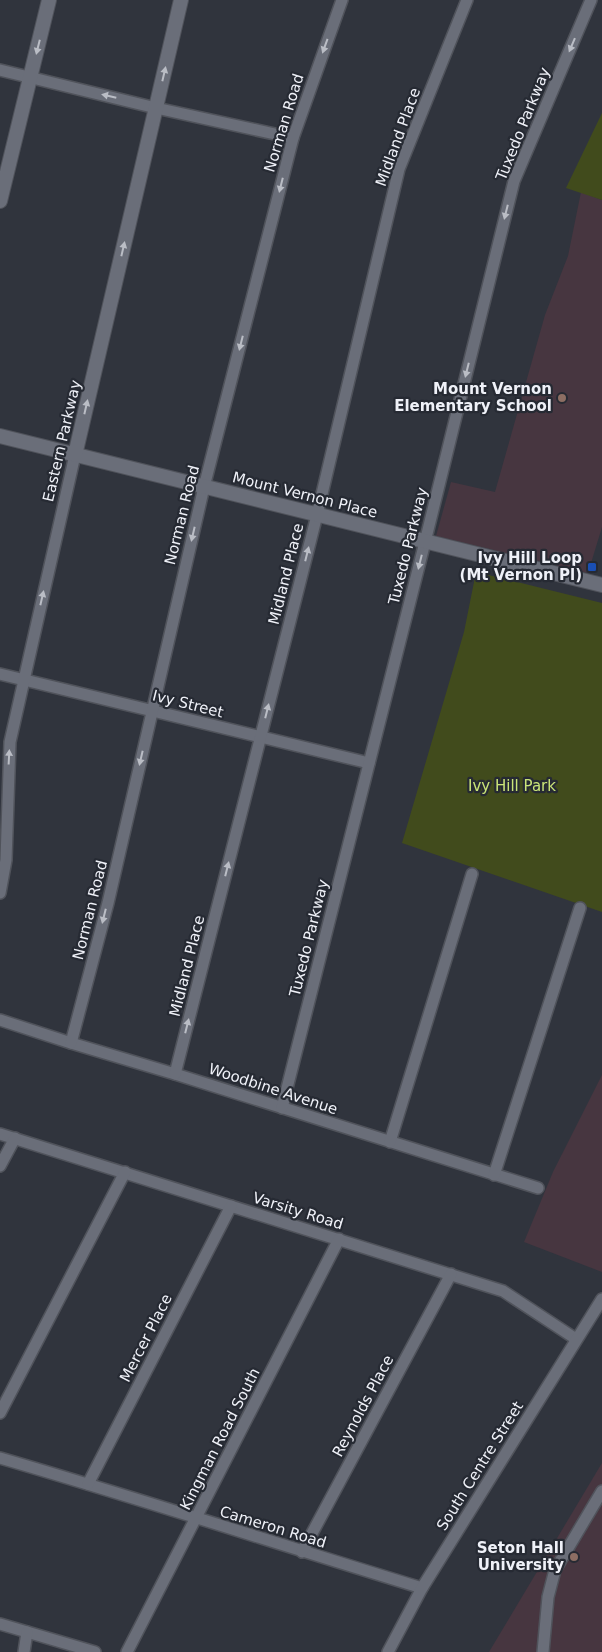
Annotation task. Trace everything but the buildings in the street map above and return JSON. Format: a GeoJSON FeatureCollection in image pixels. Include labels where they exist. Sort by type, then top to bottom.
{"type":"FeatureCollection","features":[{"type":"Feature","properties":{"kind":"street"},"geometry":{"type":"LineString","coordinates":[[0,201],[49,0]]}},
{"type":"Feature","properties":{"kind":"street","name":"Eastern Parkway"},"geometry":{"type":"LineString","coordinates":[[0,893],[6,860],[10,742],[181,0]]}},
{"type":"Feature","properties":{"kind":"street","name":"Norman Road"},"geometry":{"type":"LineString","coordinates":[[71,1043],[108,904],[204,487],[293,138],[342,0]]}},
{"type":"Feature","properties":{"kind":"street","name":"Midland Place"},"geometry":{"type":"LineString","coordinates":[[175,1074],[316,515],[400,169],[467,0]]}},
{"type":"Feature","properties":{"kind":"street","name":"Tuxedo Parkway"},"geometry":{"type":"LineString","coordinates":[[282,1108],[514,182],[591,0]]}},
{"type":"Feature","properties":{"kind":"street"},"geometry":{"type":"LineString","coordinates":[[0,70],[156,108],[293,138]]}},
{"type":"Feature","properties":{"kind":"street","name":"Mount Vernon Place"},"geometry":{"type":"LineString","coordinates":[[0,436],[602,586]]}},
{"type":"Feature","properties":{"kind":"street","name":"Ivy Street"},"geometry":{"type":"LineString","coordinates":[[0,674],[369,763]]}},
{"type":"Feature","properties":{"kind":"street"},"geometry":{"type":"LineString","coordinates":[[390,1142],[472,874]]}},
{"type":"Feature","properties":{"kind":"street"},"geometry":{"type":"LineString","coordinates":[[494,1175],[580,908]]}},
{"type":"Feature","properties":{"kind":"street","name":"Woodbine Avenue"},"geometry":{"type":"LineString","coordinates":[[0,1020],[538,1188]]}},
{"type":"Feature","properties":{"kind":"street","name":"Varsity Road"},"geometry":{"type":"LineString","coordinates":[[0,1134],[504,1291],[576,1339]]}},
{"type":"Feature","properties":{"kind":"street"},"geometry":{"type":"LineString","coordinates":[[0,1166],[15,1138]]}},
{"type":"Feature","properties":{"kind":"street"},"geometry":{"type":"LineString","coordinates":[[0,1413],[125,1172]]}},
{"type":"Feature","properties":{"kind":"street","name":"Mercer Place"},"geometry":{"type":"LineString","coordinates":[[88,1484],[231,1206]]}},
{"type":"Feature","properties":{"kind":"street","name":"Kingman Road South"},"geometry":{"type":"LineString","coordinates":[[127,1652],[338,1239]]}},
{"type":"Feature","properties":{"kind":"street","name":"Reynolds Place"},"geometry":{"type":"LineString","coordinates":[[302,1552],[451,1274]]}},
{"type":"Feature","properties":{"kind":"street","name":"South Centre Street"},"geometry":{"type":"LineString","coordinates":[[388,1652],[422,1588],[602,1299]]}},
{"type":"Feature","properties":{"kind":"street","name":"Cameron Road"},"geometry":{"type":"LineString","coordinates":[[0,1458],[422,1588]]}},
{"type":"Feature","properties":{"kind":"street"},"geometry":{"type":"LineString","coordinates":[[543,1652],[548,1597],[555,1570],[602,1491]]}},
{"type":"Feature","properties":{"kind":"street"},"geometry":{"type":"LineString","coordinates":[[0,1624],[95,1652]]}},
{"type":"Feature","properties":{"kind":"street"},"geometry":{"type":"LineString","coordinates":[[24,1652],[27,1632]]}},
{"type":"Feature","properties":{"kind":"shaded area","name":"Mount Vernon Elementary School"},"geometry":{"type":"Polygon","coordinates":[[[581,192],[602,200],[602,527],[588,573],[436,536],[451,482],[495,492],[545,315],[568,256],[581,192]]]}},
{"type":"Feature","properties":{"kind":"shaded area"},"geometry":{"type":"Polygon","coordinates":[[[602,1075],[602,1272],[524,1242],[553,1172],[602,1075]]]}},
{"type":"Feature","properties":{"kind":"shaded area","name":"Seton Hall University"},"geometry":{"type":"Polygon","coordinates":[[[602,1463],[602,1652],[489,1652],[602,1463]]]}},
{"type":"Feature","properties":{"kind":"green space"},"geometry":{"type":"Polygon","coordinates":[[[602,113],[602,200],[566,188],[602,113]]]}},
{"type":"Feature","properties":{"kind":"green space","name":"Ivy Hill Park"},"geometry":{"type":"Polygon","coordinates":[[[476,572],[602,603],[602,912],[402,843],[464,632],[476,572]]]}},
{"type":"Feature","properties":{"kind":"place","name":"Mount Vernon Elementary School"},"geometry":{"type":"Point","coordinates":[562,398]}},
{"type":"Feature","properties":{"kind":"place","name":"Ivy Hill Loop (Mt Vernon Pl)"},"geometry":{"type":"Point","coordinates":[592,567]}},
{"type":"Feature","properties":{"kind":"place","name":"Seton Hall University"},"geometry":{"type":"Point","coordinates":[574,1557]}}]}
